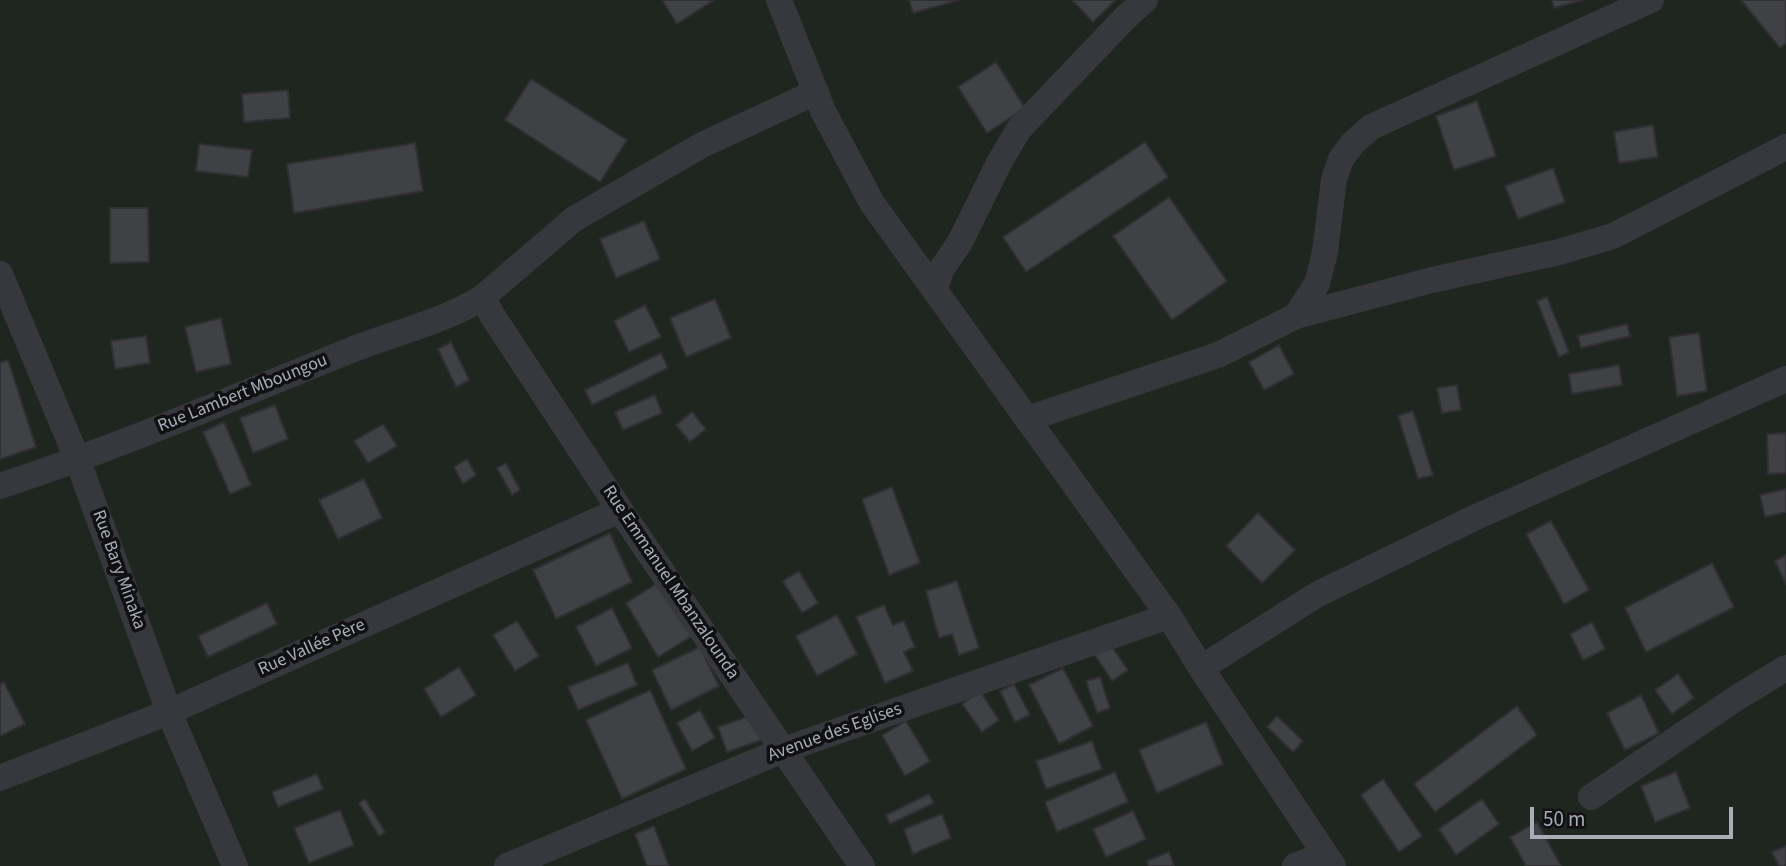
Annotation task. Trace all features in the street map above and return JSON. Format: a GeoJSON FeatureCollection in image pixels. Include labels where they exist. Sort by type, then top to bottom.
{"type":"FeatureCollection","features":[{"type":"Feature","properties":{"kind":"street"},"geometry":{"type":"LineString","coordinates":[[779,0],[816,92],[872,204],[1169,616],[1200,668],[1329,861],[1295,866]]}},
{"type":"Feature","properties":{"kind":"street"},"geometry":{"type":"LineString","coordinates":[[935,289],[941,270],[960,242],[1019,129],[1145,0]]}},
{"type":"Feature","properties":{"kind":"street"},"geometry":{"type":"LineString","coordinates":[[1296,316],[1317,284],[1325,252],[1334,178],[1341,159],[1352,144],[1371,127],[1651,0]]}},
{"type":"Feature","properties":{"kind":"street","name":"Rue Lambert Mboungou"},"geometry":{"type":"LineString","coordinates":[[0,486],[78,460],[381,338],[469,307],[574,219],[702,145],[816,92]]}},
{"type":"Feature","properties":{"kind":"street"},"geometry":{"type":"LineString","coordinates":[[1027,419],[1218,355],[1296,316],[1432,280],[1559,252],[1613,236],[1786,147]]}},
{"type":"Feature","properties":{"kind":"street","name":"Rue Bary Minaka"},"geometry":{"type":"LineString","coordinates":[[0,274],[78,460],[169,712],[235,866]]}},
{"type":"Feature","properties":{"kind":"street","name":"Rue Emmanuel Mbanzalounda"},"geometry":{"type":"LineString","coordinates":[[483,297],[492,315],[620,510],[862,866]]}},
{"type":"Feature","properties":{"kind":"street"},"geometry":{"type":"LineString","coordinates":[[1200,668],[1318,594],[1474,518],[1786,379]]}},
{"type":"Feature","properties":{"kind":"street","name":"Rue Vallée Père"},"geometry":{"type":"LineString","coordinates":[[0,778],[169,712],[620,510]]}},
{"type":"Feature","properties":{"kind":"street","name":"Avenue des Eglises"},"geometry":{"type":"LineString","coordinates":[[506,866],[783,750],[1169,616]]}},
{"type":"Feature","properties":{"kind":"street"},"geometry":{"type":"LineString","coordinates":[[1591,797],[1738,697],[1786,668]]}},
{"type":"Feature","properties":{"kind":"shaded area"},"geometry":{"type":"Polygon","coordinates":[[[0,0],[1786,0],[1786,866],[0,866],[0,0]]]}},
{"type":"Feature","properties":{"kind":"building"},"geometry":{"type":"Polygon","coordinates":[[[662,0],[714,0],[677,24],[662,0]]]}},
{"type":"Feature","properties":{"kind":"building"},"geometry":{"type":"Polygon","coordinates":[[[909,0],[959,0],[913,13],[909,0]]]}},
{"type":"Feature","properties":{"kind":"building"},"geometry":{"type":"Polygon","coordinates":[[[1072,0],[1116,0],[1093,22],[1072,0]]]}},
{"type":"Feature","properties":{"kind":"building"},"geometry":{"type":"Polygon","coordinates":[[[1552,0],[1582,0],[1554,8],[1552,0]]]}},
{"type":"Feature","properties":{"kind":"building"},"geometry":{"type":"Polygon","coordinates":[[[1741,0],[1786,0],[1786,43],[1780,48],[1741,0]]]}},
{"type":"Feature","properties":{"kind":"building"},"geometry":{"type":"Polygon","coordinates":[[[996,62],[1025,108],[987,133],[958,87],[996,62]]]}},
{"type":"Feature","properties":{"kind":"building"},"geometry":{"type":"Polygon","coordinates":[[[531,79],[627,140],[600,182],[505,120],[531,79]]]}},
{"type":"Feature","properties":{"kind":"building"},"geometry":{"type":"Polygon","coordinates":[[[288,90],[290,118],[244,122],[242,94],[288,90]]]}},
{"type":"Feature","properties":{"kind":"building"},"geometry":{"type":"Polygon","coordinates":[[[1477,101],[1496,156],[1454,170],[1436,116],[1477,101]]]}},
{"type":"Feature","properties":{"kind":"building"},"geometry":{"type":"Polygon","coordinates":[[[1653,125],[1658,157],[1619,163],[1614,132],[1653,125]]]}},
{"type":"Feature","properties":{"kind":"building"},"geometry":{"type":"Polygon","coordinates":[[[1145,142],[1168,177],[1026,272],[1003,237],[1145,142]]]}},
{"type":"Feature","properties":{"kind":"building"},"geometry":{"type":"Polygon","coordinates":[[[415,143],[423,191],[294,213],[287,164],[415,143]]]}},
{"type":"Feature","properties":{"kind":"building"},"geometry":{"type":"Polygon","coordinates":[[[199,144],[252,150],[248,177],[196,171],[199,144]]]}},
{"type":"Feature","properties":{"kind":"building"},"geometry":{"type":"Polygon","coordinates":[[[1553,168],[1565,202],[1518,219],[1505,186],[1553,168]]]}},
{"type":"Feature","properties":{"kind":"building"},"geometry":{"type":"Polygon","coordinates":[[[1169,197],[1227,281],[1172,320],[1113,236],[1169,197]]]}},
{"type":"Feature","properties":{"kind":"building"},"geometry":{"type":"Polygon","coordinates":[[[110,208],[148,208],[149,262],[110,263],[110,208]]]}},
{"type":"Feature","properties":{"kind":"building"},"geometry":{"type":"Polygon","coordinates":[[[644,221],[660,259],[616,278],[600,239],[644,221]]]}},
{"type":"Feature","properties":{"kind":"building"},"geometry":{"type":"Polygon","coordinates":[[[1547,297],[1569,352],[1559,357],[1537,301],[1547,297]]]}},
{"type":"Feature","properties":{"kind":"building"},"geometry":{"type":"Polygon","coordinates":[[[715,299],[731,338],[686,357],[670,318],[715,299]]]}},
{"type":"Feature","properties":{"kind":"building"},"geometry":{"type":"Polygon","coordinates":[[[645,305],[661,337],[629,352],[614,321],[645,305]]]}},
{"type":"Feature","properties":{"kind":"building"},"geometry":{"type":"Polygon","coordinates":[[[221,318],[231,364],[196,372],[185,327],[221,318]]]}},
{"type":"Feature","properties":{"kind":"building"},"geometry":{"type":"Polygon","coordinates":[[[1627,324],[1630,336],[1581,348],[1578,336],[1627,324]]]}},
{"type":"Feature","properties":{"kind":"building"},"geometry":{"type":"Polygon","coordinates":[[[1699,333],[1707,391],[1677,396],[1669,337],[1699,333]]]}},
{"type":"Feature","properties":{"kind":"building"},"geometry":{"type":"Polygon","coordinates":[[[146,336],[150,363],[115,369],[111,341],[146,336]]]}},
{"type":"Feature","properties":{"kind":"building"},"geometry":{"type":"Polygon","coordinates":[[[451,342],[469,380],[456,387],[438,349],[451,342]]]}},
{"type":"Feature","properties":{"kind":"building"},"geometry":{"type":"Polygon","coordinates":[[[1279,345],[1294,374],[1264,390],[1249,362],[1279,345]]]}},
{"type":"Feature","properties":{"kind":"building"},"geometry":{"type":"Polygon","coordinates":[[[661,353],[668,368],[592,405],[585,390],[661,353]]]}},
{"type":"Feature","properties":{"kind":"building"},"geometry":{"type":"Polygon","coordinates":[[[8,360],[36,447],[0,459],[0,363],[8,360]]]}},
{"type":"Feature","properties":{"kind":"building"},"geometry":{"type":"Polygon","coordinates":[[[1619,365],[1622,385],[1572,394],[1569,374],[1619,365]]]}},
{"type":"Feature","properties":{"kind":"building"},"geometry":{"type":"Polygon","coordinates":[[[1457,385],[1461,410],[1442,413],[1437,388],[1457,385]]]}},
{"type":"Feature","properties":{"kind":"building"},"geometry":{"type":"Polygon","coordinates":[[[655,395],[662,413],[623,430],[615,412],[655,395]]]}},
{"type":"Feature","properties":{"kind":"building"},"geometry":{"type":"Polygon","coordinates":[[[275,405],[288,439],[253,453],[240,418],[275,405]]]}},
{"type":"Feature","properties":{"kind":"building"},"geometry":{"type":"Polygon","coordinates":[[[1413,411],[1433,475],[1418,479],[1398,416],[1413,411]]]}},
{"type":"Feature","properties":{"kind":"building"},"geometry":{"type":"Polygon","coordinates":[[[692,412],[706,429],[690,442],[676,425],[692,412]]]}},
{"type":"Feature","properties":{"kind":"building"},"geometry":{"type":"Polygon","coordinates":[[[224,422],[251,485],[230,494],[203,432],[224,422]]]}},
{"type":"Feature","properties":{"kind":"building"},"geometry":{"type":"Polygon","coordinates":[[[383,424],[397,446],[368,463],[354,441],[383,424]]]}},
{"type":"Feature","properties":{"kind":"building"},"geometry":{"type":"Polygon","coordinates":[[[1786,433],[1786,473],[1768,474],[1767,434],[1786,433]]]}},
{"type":"Feature","properties":{"kind":"building"},"geometry":{"type":"Polygon","coordinates":[[[467,459],[476,475],[463,484],[454,467],[467,459]]]}},
{"type":"Feature","properties":{"kind":"building"},"geometry":{"type":"Polygon","coordinates":[[[506,463],[520,490],[512,495],[497,468],[506,463]]]}},
{"type":"Feature","properties":{"kind":"building"},"geometry":{"type":"Polygon","coordinates":[[[364,479],[382,518],[338,539],[319,500],[364,479]]]}},
{"type":"Feature","properties":{"kind":"building"},"geometry":{"type":"Polygon","coordinates":[[[892,487],[920,563],[889,575],[862,499],[892,487]]]}},
{"type":"Feature","properties":{"kind":"building"},"geometry":{"type":"Polygon","coordinates":[[[1786,489],[1786,512],[1765,517],[1760,495],[1786,489]]]}},
{"type":"Feature","properties":{"kind":"building"},"geometry":{"type":"Polygon","coordinates":[[[1258,513],[1295,550],[1262,583],[1226,546],[1258,513]]]}},
{"type":"Feature","properties":{"kind":"building"},"geometry":{"type":"Polygon","coordinates":[[[1551,521],[1589,590],[1564,604],[1526,534],[1551,521]]]}},
{"type":"Feature","properties":{"kind":"building"},"geometry":{"type":"Polygon","coordinates":[[[610,533],[632,582],[556,619],[533,570],[610,533]]]}},
{"type":"Feature","properties":{"kind":"building"},"geometry":{"type":"Polygon","coordinates":[[[1786,555],[1786,584],[1775,561],[1786,555]]]}},
{"type":"Feature","properties":{"kind":"building"},"geometry":{"type":"Polygon","coordinates":[[[1712,563],[1734,607],[1646,652],[1625,608],[1712,563]]]}},
{"type":"Feature","properties":{"kind":"building"},"geometry":{"type":"Polygon","coordinates":[[[799,571],[818,603],[802,613],[783,581],[799,571]]]}},
{"type":"Feature","properties":{"kind":"building"},"geometry":{"type":"Polygon","coordinates":[[[957,581],[979,648],[959,655],[952,634],[939,638],[926,591],[957,581]]]}},
{"type":"Feature","properties":{"kind":"building"},"geometry":{"type":"Polygon","coordinates":[[[659,582],[692,636],[658,657],[626,603],[659,582]]]}},
{"type":"Feature","properties":{"kind":"building"},"geometry":{"type":"Polygon","coordinates":[[[267,603],[277,624],[208,657],[198,636],[267,603]]]}},
{"type":"Feature","properties":{"kind":"building"},"geometry":{"type":"Polygon","coordinates":[[[884,605],[893,625],[904,621],[915,647],[904,652],[913,671],[885,683],[856,617],[884,605]]]}},
{"type":"Feature","properties":{"kind":"building"},"geometry":{"type":"Polygon","coordinates":[[[612,608],[632,648],[596,666],[576,627],[612,608]]]}},
{"type":"Feature","properties":{"kind":"building"},"geometry":{"type":"Polygon","coordinates":[[[837,615],[857,654],[817,676],[796,636],[837,615]]]}},
{"type":"Feature","properties":{"kind":"building"},"geometry":{"type":"Polygon","coordinates":[[[517,621],[539,656],[515,671],[493,635],[517,621]]]}},
{"type":"Feature","properties":{"kind":"building"},"geometry":{"type":"Polygon","coordinates":[[[1592,622],[1605,649],[1583,660],[1570,634],[1592,622]]]}},
{"type":"Feature","properties":{"kind":"building"},"geometry":{"type":"Polygon","coordinates":[[[1108,641],[1128,670],[1112,681],[1093,652],[1108,641]]]}},
{"type":"Feature","properties":{"kind":"building"},"geometry":{"type":"Polygon","coordinates":[[[700,647],[719,686],[671,710],[652,670],[700,647]]]}},
{"type":"Feature","properties":{"kind":"building"},"geometry":{"type":"Polygon","coordinates":[[[628,663],[637,685],[578,710],[568,687],[628,663]]]}},
{"type":"Feature","properties":{"kind":"building"},"geometry":{"type":"Polygon","coordinates":[[[459,667],[476,695],[441,717],[424,689],[459,667]]]}},
{"type":"Feature","properties":{"kind":"building"},"geometry":{"type":"Polygon","coordinates":[[[1063,668],[1093,726],[1059,744],[1029,685],[1063,668]]]}},
{"type":"Feature","properties":{"kind":"building"},"geometry":{"type":"Polygon","coordinates":[[[1678,674],[1694,698],[1672,714],[1655,690],[1678,674]]]}},
{"type":"Feature","properties":{"kind":"building"},"geometry":{"type":"Polygon","coordinates":[[[1100,677],[1110,708],[1097,713],[1086,681],[1100,677]]]}},
{"type":"Feature","properties":{"kind":"building"},"geometry":{"type":"Polygon","coordinates":[[[4,682],[25,724],[0,736],[0,684],[4,682]]]}},
{"type":"Feature","properties":{"kind":"building"},"geometry":{"type":"Polygon","coordinates":[[[1014,684],[1030,715],[1015,722],[1000,691],[1014,684]]]}},
{"type":"Feature","properties":{"kind":"building"},"geometry":{"type":"Polygon","coordinates":[[[650,690],[686,769],[622,799],[586,720],[650,690]]]}},
{"type":"Feature","properties":{"kind":"building"},"geometry":{"type":"Polygon","coordinates":[[[980,691],[999,720],[982,732],[962,704],[980,691]]]}},
{"type":"Feature","properties":{"kind":"building"},"geometry":{"type":"Polygon","coordinates":[[[1641,695],[1659,733],[1625,750],[1607,713],[1641,695]]]}},
{"type":"Feature","properties":{"kind":"building"},"geometry":{"type":"Polygon","coordinates":[[[1517,706],[1537,735],[1435,812],[1414,784],[1517,706]]]}},
{"type":"Feature","properties":{"kind":"building"},"geometry":{"type":"Polygon","coordinates":[[[700,710],[715,738],[692,751],[677,723],[700,710]]]}},
{"type":"Feature","properties":{"kind":"building"},"geometry":{"type":"Polygon","coordinates":[[[755,714],[764,739],[727,752],[718,727],[755,714]]]}},
{"type":"Feature","properties":{"kind":"building"},"geometry":{"type":"Polygon","coordinates":[[[1277,716],[1303,741],[1293,752],[1267,727],[1277,716]]]}},
{"type":"Feature","properties":{"kind":"building"},"geometry":{"type":"Polygon","coordinates":[[[906,721],[930,761],[905,776],[882,735],[906,721]]]}},
{"type":"Feature","properties":{"kind":"building"},"geometry":{"type":"Polygon","coordinates":[[[1206,722],[1223,764],[1157,793],[1139,750],[1206,722]]]}},
{"type":"Feature","properties":{"kind":"building"},"geometry":{"type":"Polygon","coordinates":[[[1092,741],[1102,769],[1046,789],[1036,761],[1092,741]]]}},
{"type":"Feature","properties":{"kind":"building"},"geometry":{"type":"Polygon","coordinates":[[[1115,772],[1128,802],[1057,832],[1045,802],[1115,772]]]}},
{"type":"Feature","properties":{"kind":"building"},"geometry":{"type":"Polygon","coordinates":[[[1676,772],[1690,808],[1655,822],[1641,786],[1676,772]]]}},
{"type":"Feature","properties":{"kind":"building"},"geometry":{"type":"Polygon","coordinates":[[[317,774],[323,789],[278,807],[272,792],[317,774]]]}},
{"type":"Feature","properties":{"kind":"building"},"geometry":{"type":"Polygon","coordinates":[[[1383,779],[1422,836],[1399,852],[1361,795],[1383,779]]]}},
{"type":"Feature","properties":{"kind":"building"},"geometry":{"type":"Polygon","coordinates":[[[929,794],[934,803],[890,824],[886,815],[929,794]]]}},
{"type":"Feature","properties":{"kind":"building"},"geometry":{"type":"Polygon","coordinates":[[[365,799],[385,832],[379,836],[359,803],[365,799]]]}},
{"type":"Feature","properties":{"kind":"building"},"geometry":{"type":"Polygon","coordinates":[[[1482,799],[1499,824],[1456,855],[1439,829],[1482,799]]]}},
{"type":"Feature","properties":{"kind":"building"},"geometry":{"type":"Polygon","coordinates":[[[340,810],[354,845],[309,863],[294,828],[340,810]]]}},
{"type":"Feature","properties":{"kind":"building"},"geometry":{"type":"Polygon","coordinates":[[[1133,811],[1146,839],[1106,857],[1093,829],[1133,811]]]}},
{"type":"Feature","properties":{"kind":"building"},"geometry":{"type":"Polygon","coordinates":[[[942,814],[951,838],[913,854],[904,829],[942,814]]]}},
{"type":"Feature","properties":{"kind":"building"},"geometry":{"type":"Polygon","coordinates":[[[1537,822],[1561,866],[1526,866],[1510,837],[1537,822]]]}},
{"type":"Feature","properties":{"kind":"building"},"geometry":{"type":"Polygon","coordinates":[[[654,826],[669,866],[647,866],[635,834],[654,826]]]}},
{"type":"Feature","properties":{"kind":"building"},"geometry":{"type":"Polygon","coordinates":[[[1786,846],[1786,866],[1779,866],[1772,852],[1786,846]]]}},
{"type":"Feature","properties":{"kind":"building"},"geometry":{"type":"Polygon","coordinates":[[[1169,852],[1174,866],[1149,866],[1147,861],[1169,852]]]}}]}
